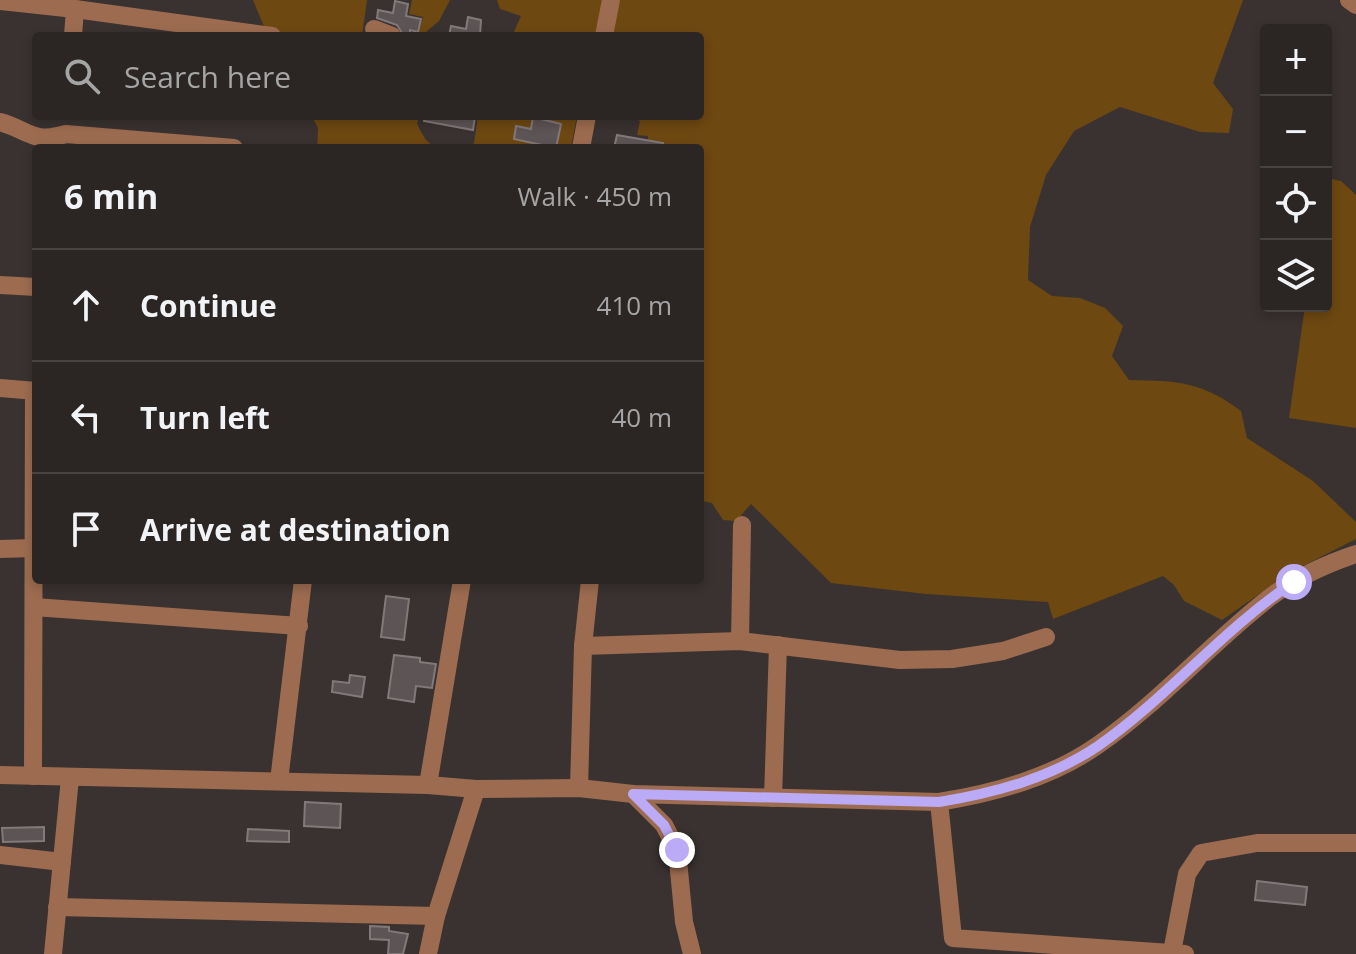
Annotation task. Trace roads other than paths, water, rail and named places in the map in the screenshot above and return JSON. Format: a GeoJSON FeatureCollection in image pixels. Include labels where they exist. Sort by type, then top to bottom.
{"type":"FeatureCollection","features":[{"type":"Feature","properties":{"kind":"street"},"geometry":{"type":"LineString","coordinates":[[605,32],[611,0]]}},
{"type":"Feature","properties":{"kind":"street"},"geometry":{"type":"LineString","coordinates":[[1349,0],[1356,5]]}},
{"type":"Feature","properties":{"kind":"street"},"geometry":{"type":"LineString","coordinates":[[0,1],[243,32]]}},
{"type":"Feature","properties":{"kind":"street"},"geometry":{"type":"LineString","coordinates":[[73,32],[75,9]]}},
{"type":"Feature","properties":{"kind":"street"},"geometry":{"type":"LineString","coordinates":[[374,29],[382,32]]}},
{"type":"Feature","properties":{"kind":"street"},"geometry":{"type":"LineString","coordinates":[[582,144],[586,120]]}},
{"type":"Feature","properties":{"kind":"street"},"geometry":{"type":"LineString","coordinates":[[0,122],[28,136],[50,138],[67,125],[205,144]]}},
{"type":"Feature","properties":{"kind":"street"},"geometry":{"type":"LineString","coordinates":[[0,285],[32,287]]}},
{"type":"Feature","properties":{"kind":"street"},"geometry":{"type":"LineString","coordinates":[[0,388],[32,391]]}},
{"type":"Feature","properties":{"kind":"street"},"geometry":{"type":"LineString","coordinates":[[740,641],[742,525]]}},
{"type":"Feature","properties":{"kind":"street"},"geometry":{"type":"LineString","coordinates":[[0,549],[32,548]]}},
{"type":"Feature","properties":{"kind":"street"},"geometry":{"type":"LineString","coordinates":[[0,775],[428,785],[476,789],[579,788],[633,794],[939,802],[1024,783],[1096,747],[1166,691],[1269,598],[1294,582],[1356,554]]}},
{"type":"Feature","properties":{"kind":"street"},"geometry":{"type":"LineString","coordinates":[[33,776],[34,584]]}},
{"type":"Feature","properties":{"kind":"street"},"geometry":{"type":"LineString","coordinates":[[279,781],[303,584]]}},
{"type":"Feature","properties":{"kind":"street"},"geometry":{"type":"LineString","coordinates":[[428,785],[461,584]]}},
{"type":"Feature","properties":{"kind":"street"},"geometry":{"type":"LineString","coordinates":[[579,788],[583,646],[590,584]]}},
{"type":"Feature","properties":{"kind":"street"},"geometry":{"type":"LineString","coordinates":[[34,607],[299,626]]}},
{"type":"Feature","properties":{"kind":"street"},"geometry":{"type":"LineString","coordinates":[[583,646],[740,641],[900,660],[952,659],[1003,651],[1046,637]]}},
{"type":"Feature","properties":{"kind":"street"},"geometry":{"type":"LineString","coordinates":[[773,798],[778,645]]}},
{"type":"Feature","properties":{"kind":"street"},"geometry":{"type":"LineString","coordinates":[[53,954],[70,778]]}},
{"type":"Feature","properties":{"kind":"street"},"geometry":{"type":"LineString","coordinates":[[428,954],[436,916],[476,789]]}},
{"type":"Feature","properties":{"kind":"street"},"geometry":{"type":"LineString","coordinates":[[633,794],[664,825],[677,850],[684,922],[692,954]]}},
{"type":"Feature","properties":{"kind":"street"},"geometry":{"type":"LineString","coordinates":[[939,802],[953,946],[1179,953],[1187,874],[1201,853],[1257,843],[1354,837]]}},
{"type":"Feature","properties":{"kind":"street"},"geometry":{"type":"LineString","coordinates":[[0,855],[62,862]]}},
{"type":"Feature","properties":{"kind":"street"},"geometry":{"type":"LineString","coordinates":[[57,907],[436,916]]}}]}
